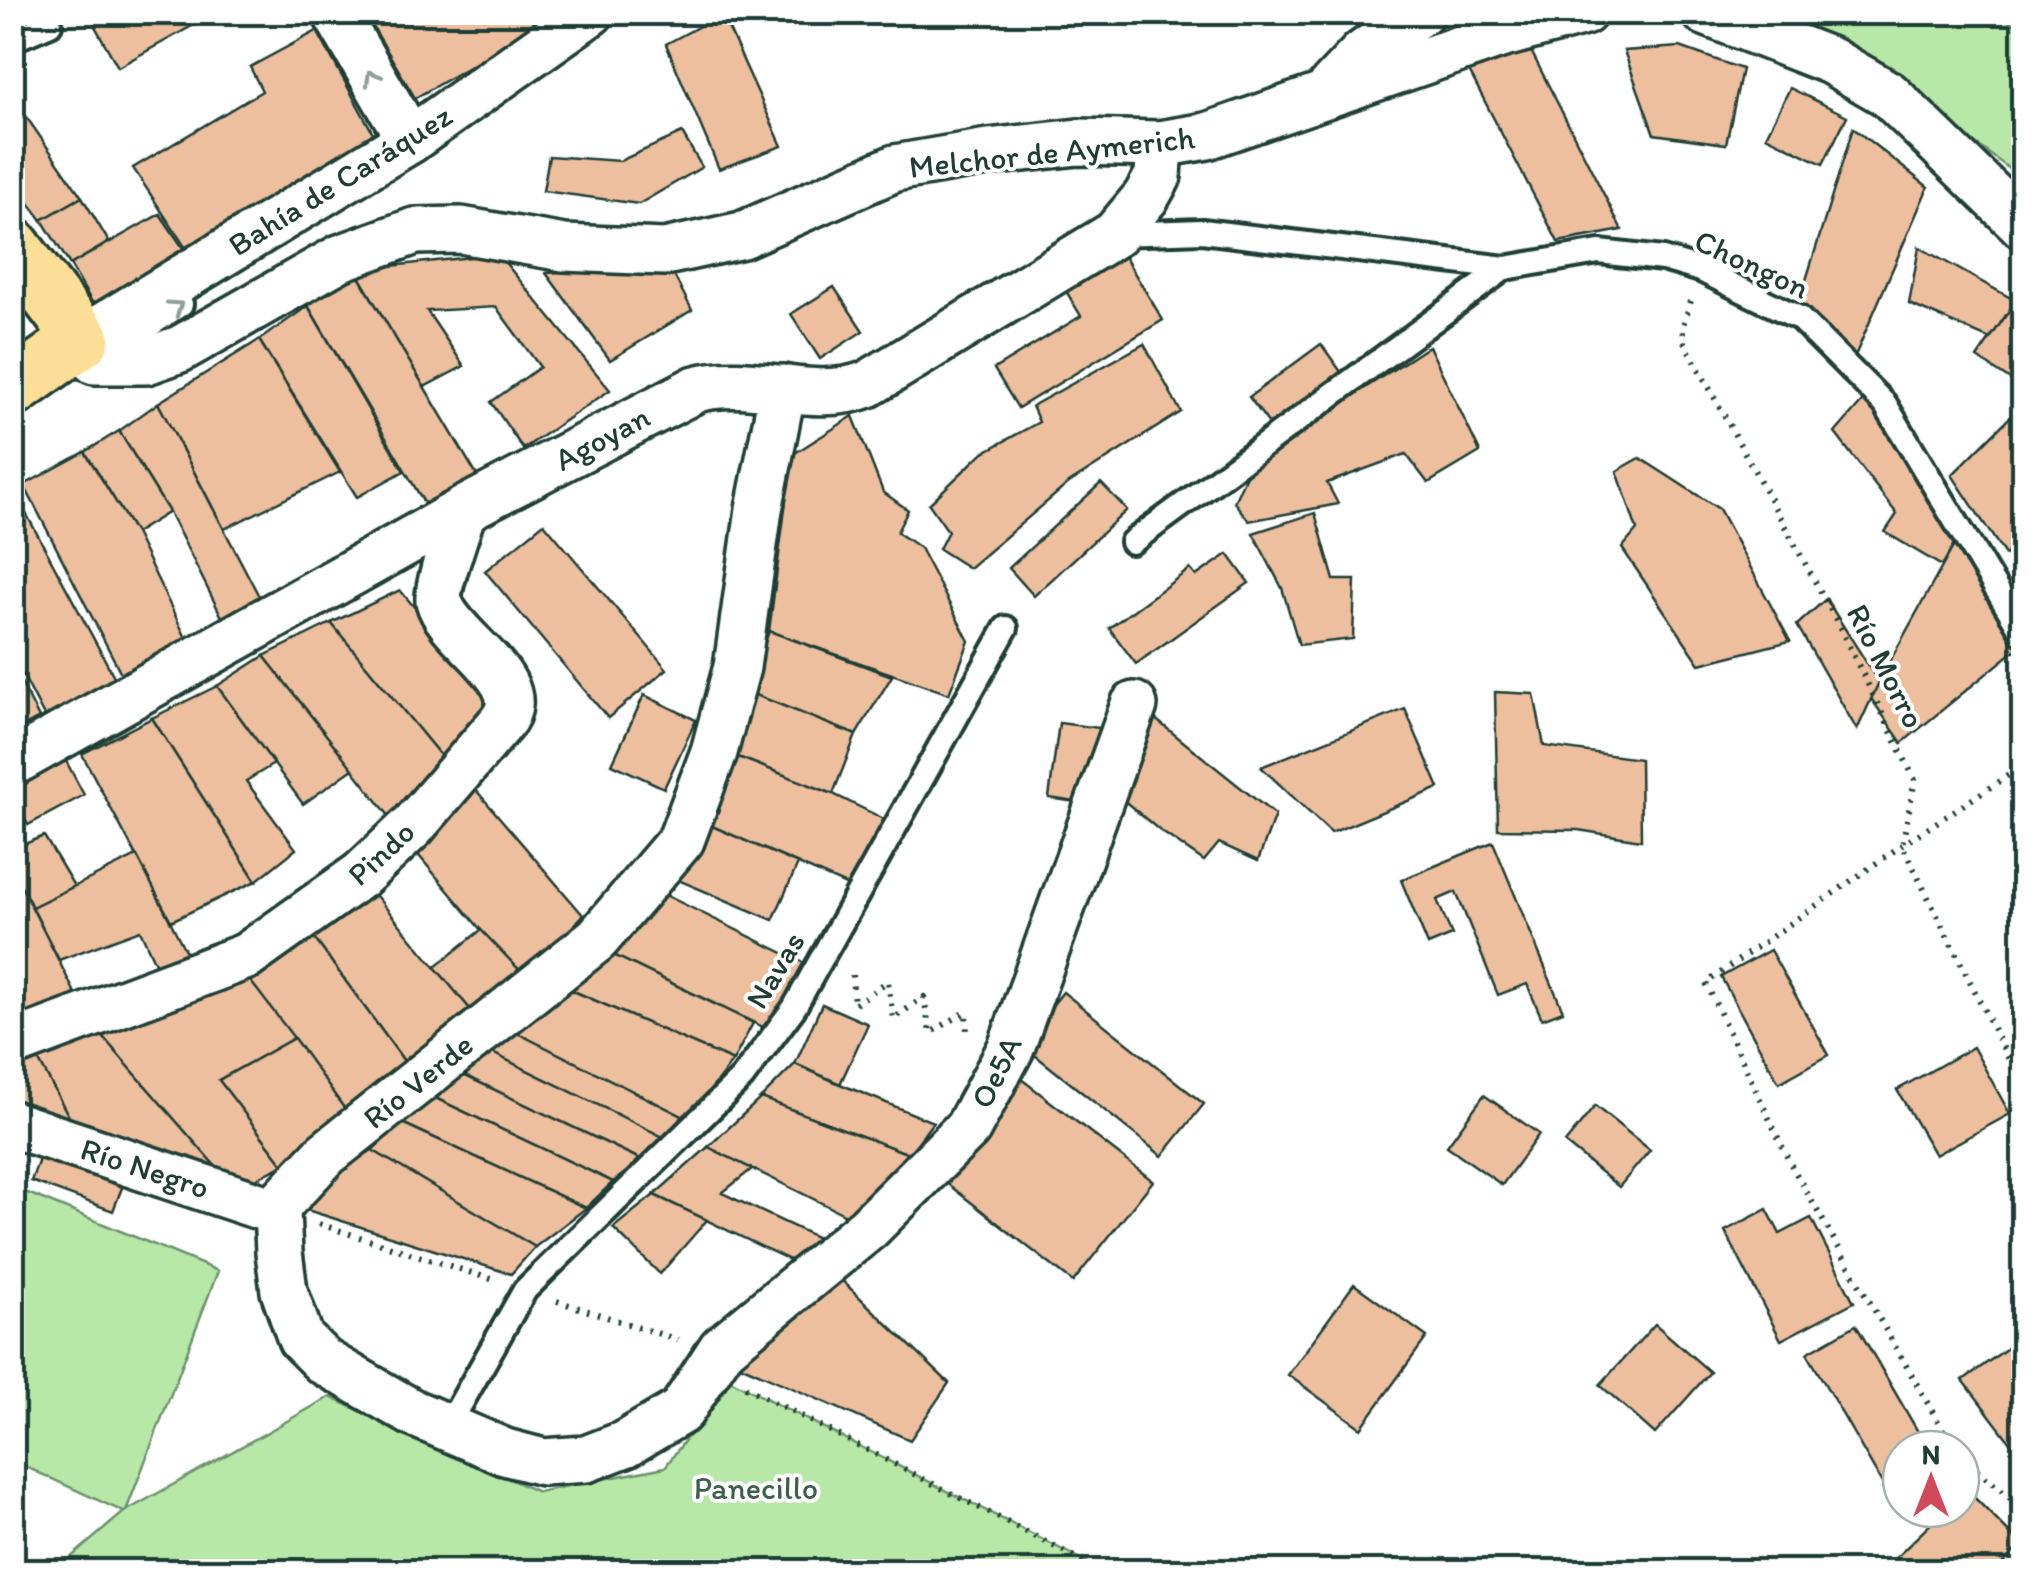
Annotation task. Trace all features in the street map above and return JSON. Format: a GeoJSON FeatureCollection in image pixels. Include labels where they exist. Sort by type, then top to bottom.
{"type":"FeatureCollection","features":[{"type":"Feature","properties":{"kind":"main road"},"geometry":{"type":"LineString","coordinates":[[12,246],[89,350],[12,392]]}},
{"type":"Feature","properties":{"kind":"street"},"geometry":{"type":"LineString","coordinates":[[335,12],[410,140]]}},
{"type":"Feature","properties":{"kind":"street","name":"Bahía de Caráquez"},"geometry":{"type":"LineString","coordinates":[[89,350],[410,140],[591,12]]}},
{"type":"Feature","properties":{"kind":"street"},"geometry":{"type":"LineString","coordinates":[[1320,98],[1362,54],[1420,12]]}},
{"type":"Feature","properties":{"kind":"street","name":"Melchor de Aymerich"},"geometry":{"type":"LineString","coordinates":[[89,350],[146,362],[180,349],[340,258],[416,231],[461,230],[564,248],[665,252],[742,234],[896,168],[1078,142],[1160,144],[1207,136],[1500,35],[1584,12]]}},
{"type":"Feature","properties":{"kind":"street"},"geometry":{"type":"LineString","coordinates":[[1705,12],[1831,61],[1888,94],[2024,226]]}},
{"type":"Feature","properties":{"kind":"street","name":"Agoyan"},"geometry":{"type":"LineString","coordinates":[[12,763],[463,511],[696,389],[720,382],[839,392],[868,384],[1115,234],[1158,176],[1160,144]]}},
{"type":"Feature","properties":{"kind":"street","name":"Río Verde"},"geometry":{"type":"LineString","coordinates":[[277,1212],[281,1202],[326,1154],[597,939],[681,840],[714,752],[737,667],[758,509],[783,388]]}},
{"type":"Feature","properties":{"kind":"street","name":"Pindo"},"geometry":{"type":"LineString","coordinates":[[12,1044],[247,956],[362,874],[412,826],[501,724],[512,706],[510,697],[500,678],[444,611],[438,597],[463,511]]}},
{"type":"Feature","properties":{"kind":"street","name":"Oe5A"},"geometry":{"type":"LineString","coordinates":[[726,1364],[968,1128],[1011,1048],[1134,705]]}},
{"type":"Feature","properties":{"kind":"street","name":"Río Negro"},"geometry":{"type":"LineString","coordinates":[[12,1124],[277,1212]]}},
{"type":"Feature","properties":{"kind":"street"},"geometry":{"type":"LineString","coordinates":[[277,1212],[284,1291],[300,1339],[323,1361],[412,1413],[506,1452],[543,1462],[586,1460],[625,1444],[680,1411],[726,1364]]}},
{"type":"Feature","properties":{"kind":"lane"},"geometry":{"type":"LineString","coordinates":[[12,40],[50,24]]}},
{"type":"Feature","properties":{"kind":"lane","name":"Chongon"},"geometry":{"type":"LineString","coordinates":[[1115,234],[1202,231],[1505,268],[1599,252],[1663,259],[1701,270],[1799,318],[1885,404],[2024,635]]}},
{"type":"Feature","properties":{"kind":"lane"},"geometry":{"type":"LineString","coordinates":[[1132,542],[1505,268]]}},
{"type":"Feature","properties":{"kind":"lane","name":"Navas"},"geometry":{"type":"LineString","coordinates":[[446,1428],[525,1290],[742,1078],[794,1008],[1006,628]]}},
{"type":"Feature","properties":{"kind":"path","name":"Río Morro"},"geometry":{"type":"LineString","coordinates":[[1701,270],[1682,325],[1682,340],[1835,618],[1915,780],[1902,845]]}},
{"type":"Feature","properties":{"kind":"path"},"geometry":{"type":"LineString","coordinates":[[1943,1429],[1790,1163],[1706,982],[2024,765]]}},
{"type":"Feature","properties":{"kind":"path"},"geometry":{"type":"LineString","coordinates":[[1902,845],[2024,1090]]}},
{"type":"Feature","properties":{"kind":"path"},"geometry":{"type":"LineString","coordinates":[[814,971],[817,992],[852,967],[854,1005],[888,981],[892,1018],[924,997],[930,1033],[966,1012],[968,1046]]}},
{"type":"Feature","properties":{"kind":"path"},"geometry":{"type":"LineString","coordinates":[[726,1364],[1104,1572]]}},
{"type":"Feature","properties":{"kind":"path"},"geometry":{"type":"LineString","coordinates":[[1981,1473],[2024,1510]]}},
{"type":"Feature","properties":{"kind":"green space"},"geometry":{"type":"Polygon","coordinates":[[[1745,13],[1992,13],[2023,28],[2023,179],[1879,72],[1745,13]]]}},
{"type":"Feature","properties":{"kind":"green space","name":"Panecillo"},"geometry":{"type":"Polygon","coordinates":[[[13,1187],[218,1271],[126,1511],[330,1397],[538,1492],[665,1467],[730,1380],[1104,1571],[55,1571],[124,1512],[13,1461],[13,1187]]]}},
{"type":"Feature","properties":{"kind":"building"},"geometry":{"type":"Polygon","coordinates":[[[87,12],[208,12],[210,16],[118,67],[87,12]]]}},
{"type":"Feature","properties":{"kind":"building"},"geometry":{"type":"Polygon","coordinates":[[[364,12],[553,12],[555,17],[415,98],[364,12]]]}},
{"type":"Feature","properties":{"kind":"building"},"geometry":{"type":"Polygon","coordinates":[[[722,14],[782,146],[719,169],[666,44],[722,14]]]}},
{"type":"Feature","properties":{"kind":"building"},"geometry":{"type":"Polygon","coordinates":[[[317,31],[374,135],[199,268],[133,168],[262,91],[250,67],[317,31]]]}},
{"type":"Feature","properties":{"kind":"building"},"geometry":{"type":"Polygon","coordinates":[[[1527,43],[1622,230],[1558,242],[1468,69],[1527,43]]]}},
{"type":"Feature","properties":{"kind":"building"},"geometry":{"type":"Polygon","coordinates":[[[1680,47],[1742,69],[1726,144],[1654,134],[1624,51],[1680,47]]]}},
{"type":"Feature","properties":{"kind":"building"},"geometry":{"type":"Polygon","coordinates":[[[1790,88],[1847,116],[1823,164],[1766,136],[1790,88]]]}},
{"type":"Feature","properties":{"kind":"building"},"geometry":{"type":"Polygon","coordinates":[[[25,115],[82,197],[42,220],[12,181],[12,121],[25,115]]]}},
{"type":"Feature","properties":{"kind":"building"},"geometry":{"type":"Polygon","coordinates":[[[1853,128],[1928,187],[1855,356],[1798,306],[1853,128]]]}},
{"type":"Feature","properties":{"kind":"building"},"geometry":{"type":"Polygon","coordinates":[[[682,133],[702,167],[639,204],[543,191],[549,156],[620,161],[682,133]]]}},
{"type":"Feature","properties":{"kind":"building"},"geometry":{"type":"Polygon","coordinates":[[[82,197],[109,242],[70,265],[42,220],[82,197]]]}},
{"type":"Feature","properties":{"kind":"building"},"geometry":{"type":"Polygon","coordinates":[[[160,214],[198,270],[111,321],[93,304],[70,265],[160,214]]]}},
{"type":"Feature","properties":{"kind":"building"},"geometry":{"type":"Polygon","coordinates":[[[1919,247],[2016,301],[1990,339],[1909,304],[1919,247]]]}},
{"type":"Feature","properties":{"kind":"building"},"geometry":{"type":"Polygon","coordinates":[[[1121,251],[1163,320],[1018,408],[994,369],[1081,316],[1063,286],[1121,251]]]}},
{"type":"Feature","properties":{"kind":"building"},"geometry":{"type":"Polygon","coordinates":[[[498,254],[610,390],[523,449],[491,402],[540,367],[496,307],[427,311],[464,366],[424,387],[355,270],[498,254]]]}},
{"type":"Feature","properties":{"kind":"building"},"geometry":{"type":"Polygon","coordinates":[[[669,266],[692,310],[610,360],[546,273],[669,266]]]}},
{"type":"Feature","properties":{"kind":"building"},"geometry":{"type":"Polygon","coordinates":[[[355,270],[479,479],[426,506],[308,306],[355,270]]]}},
{"type":"Feature","properties":{"kind":"building"},"geometry":{"type":"Polygon","coordinates":[[[834,287],[863,331],[820,359],[791,314],[834,287]]]}},
{"type":"Feature","properties":{"kind":"building"},"geometry":{"type":"Polygon","coordinates":[[[2024,290],[2024,389],[1977,358],[2024,290]]]}},
{"type":"Feature","properties":{"kind":"building"},"geometry":{"type":"Polygon","coordinates":[[[308,306],[404,471],[357,497],[259,340],[308,306]]]}},
{"type":"Feature","properties":{"kind":"building"},"geometry":{"type":"Polygon","coordinates":[[[259,340],[340,472],[224,529],[158,403],[259,340]]]}},
{"type":"Feature","properties":{"kind":"building"},"geometry":{"type":"Polygon","coordinates":[[[1144,344],[1181,412],[1069,483],[969,568],[939,549],[948,531],[929,504],[981,454],[1039,422],[1032,406],[1144,344]]]}},
{"type":"Feature","properties":{"kind":"building"},"geometry":{"type":"Polygon","coordinates":[[[1321,344],[1344,376],[1272,428],[1249,397],[1321,344]]]}},
{"type":"Feature","properties":{"kind":"building"},"geometry":{"type":"Polygon","coordinates":[[[1429,346],[1480,452],[1428,483],[1406,454],[1327,483],[1338,504],[1249,521],[1234,502],[1252,462],[1429,346]]]}},
{"type":"Feature","properties":{"kind":"building"},"geometry":{"type":"Polygon","coordinates":[[[1868,395],[1963,529],[1942,566],[1885,532],[1897,514],[1835,433],[1868,395]]]}},
{"type":"Feature","properties":{"kind":"building"},"geometry":{"type":"Polygon","coordinates":[[[158,403],[262,602],[224,621],[169,512],[119,431],[158,403]]]}},
{"type":"Feature","properties":{"kind":"building"},"geometry":{"type":"Polygon","coordinates":[[[2024,403],[2024,535],[2005,555],[1952,475],[2024,403]]]}},
{"type":"Feature","properties":{"kind":"building"},"geometry":{"type":"Polygon","coordinates":[[[853,416],[883,492],[908,510],[897,532],[920,548],[969,641],[949,694],[769,631],[792,455],[853,416]]]}},
{"type":"Feature","properties":{"kind":"building"},"geometry":{"type":"Polygon","coordinates":[[[119,431],[169,512],[135,533],[85,452],[119,431]]]}},
{"type":"Feature","properties":{"kind":"building"},"geometry":{"type":"Polygon","coordinates":[[[85,452],[135,533],[188,642],[124,679],[24,485],[85,452]]]}},
{"type":"Feature","properties":{"kind":"building"},"geometry":{"type":"Polygon","coordinates":[[[1640,458],[1719,509],[1790,641],[1700,664],[1622,548],[1637,530],[1617,471],[1640,458]]]}},
{"type":"Feature","properties":{"kind":"building"},"geometry":{"type":"Polygon","coordinates":[[[1101,483],[1127,510],[1034,596],[1009,568],[1101,483]]]}},
{"type":"Feature","properties":{"kind":"building"},"geometry":{"type":"Polygon","coordinates":[[[14,491],[118,684],[45,718],[12,654],[14,491]]]}},
{"type":"Feature","properties":{"kind":"building"},"geometry":{"type":"Polygon","coordinates":[[[1315,513],[1334,580],[1355,580],[1353,639],[1299,645],[1282,588],[1253,533],[1315,513]]]}},
{"type":"Feature","properties":{"kind":"building"},"geometry":{"type":"Polygon","coordinates":[[[544,523],[667,669],[608,718],[485,571],[544,523]]]}},
{"type":"Feature","properties":{"kind":"building"},"geometry":{"type":"Polygon","coordinates":[[[1963,529],[2024,643],[1902,743],[1870,697],[1963,529]]]}},
{"type":"Feature","properties":{"kind":"building"},"geometry":{"type":"Polygon","coordinates":[[[1228,554],[1249,583],[1136,664],[1109,628],[1190,569],[1196,576],[1228,554]]]}},
{"type":"Feature","properties":{"kind":"building"},"geometry":{"type":"Polygon","coordinates":[[[400,590],[491,699],[444,760],[331,623],[400,590]]]}},
{"type":"Feature","properties":{"kind":"building"},"geometry":{"type":"Polygon","coordinates":[[[1826,599],[1879,682],[1857,730],[1797,625],[1826,599]]]}},
{"type":"Feature","properties":{"kind":"building"},"geometry":{"type":"Polygon","coordinates":[[[331,623],[444,760],[393,821],[264,656],[331,623]]]}},
{"type":"Feature","properties":{"kind":"building"},"geometry":{"type":"Polygon","coordinates":[[[769,631],[892,676],[856,735],[748,692],[769,631]]]}},
{"type":"Feature","properties":{"kind":"building"},"geometry":{"type":"Polygon","coordinates":[[[264,656],[353,769],[303,804],[217,686],[264,656]]]}},
{"type":"Feature","properties":{"kind":"building"},"geometry":{"type":"Polygon","coordinates":[[[12,665],[39,718],[12,733],[12,665]]]}},
{"type":"Feature","properties":{"kind":"building"},"geometry":{"type":"Polygon","coordinates":[[[217,686],[274,764],[246,781],[296,849],[256,881],[152,718],[217,686]]]}},
{"type":"Feature","properties":{"kind":"building"},"geometry":{"type":"Polygon","coordinates":[[[748,692],[856,735],[833,794],[725,752],[748,692]]]}},
{"type":"Feature","properties":{"kind":"building"},"geometry":{"type":"Polygon","coordinates":[[[1495,692],[1534,694],[1544,746],[1640,759],[1641,840],[1578,830],[1498,829],[1495,692]]]}},
{"type":"Feature","properties":{"kind":"building"},"geometry":{"type":"Polygon","coordinates":[[[644,695],[696,720],[664,788],[612,764],[644,695]]]}},
{"type":"Feature","properties":{"kind":"building"},"geometry":{"type":"Polygon","coordinates":[[[1405,709],[1439,788],[1331,833],[1261,767],[1405,709]]]}},
{"type":"Feature","properties":{"kind":"building"},"geometry":{"type":"Polygon","coordinates":[[[1144,710],[1275,815],[1258,861],[1219,843],[1204,861],[1115,793],[1144,710]]]}},
{"type":"Feature","properties":{"kind":"building"},"geometry":{"type":"Polygon","coordinates":[[[152,718],[256,881],[171,921],[82,754],[152,718]]]}},
{"type":"Feature","properties":{"kind":"building"},"geometry":{"type":"Polygon","coordinates":[[[1059,723],[1100,728],[1089,804],[1049,798],[1059,723]]]}},
{"type":"Feature","properties":{"kind":"building"},"geometry":{"type":"Polygon","coordinates":[[[725,752],[833,794],[886,820],[855,889],[696,819],[725,752]]]}},
{"type":"Feature","properties":{"kind":"building"},"geometry":{"type":"Polygon","coordinates":[[[66,761],[84,795],[28,825],[12,790],[66,761]]]}},
{"type":"Feature","properties":{"kind":"building"},"geometry":{"type":"Polygon","coordinates":[[[470,783],[583,915],[527,978],[410,845],[470,783]]]}},
{"type":"Feature","properties":{"kind":"building"},"geometry":{"type":"Polygon","coordinates":[[[696,819],[798,864],[773,920],[666,875],[696,819]]]}},
{"type":"Feature","properties":{"kind":"building"},"geometry":{"type":"Polygon","coordinates":[[[44,836],[74,886],[32,907],[12,868],[12,849],[44,836]]]}},
{"type":"Feature","properties":{"kind":"building"},"geometry":{"type":"Polygon","coordinates":[[[1493,842],[1563,1011],[1542,1019],[1527,984],[1498,995],[1456,892],[1437,900],[1452,935],[1428,945],[1401,880],[1493,842]]]}},
{"type":"Feature","properties":{"kind":"building"},"geometry":{"type":"Polygon","coordinates":[[[137,856],[189,958],[158,970],[140,930],[59,960],[32,907],[137,856]]]}},
{"type":"Feature","properties":{"kind":"building"},"geometry":{"type":"Polygon","coordinates":[[[12,868],[79,1001],[12,1024],[12,868]]]}},
{"type":"Feature","properties":{"kind":"building"},"geometry":{"type":"Polygon","coordinates":[[[655,890],[806,964],[769,1030],[605,951],[655,890]]]}},
{"type":"Feature","properties":{"kind":"building"},"geometry":{"type":"Polygon","coordinates":[[[372,891],[476,1016],[412,1072],[314,938],[372,891]]]}},
{"type":"Feature","properties":{"kind":"building"},"geometry":{"type":"Polygon","coordinates":[[[481,930],[527,978],[476,1016],[435,967],[481,930]]]}},
{"type":"Feature","properties":{"kind":"building"},"geometry":{"type":"Polygon","coordinates":[[[314,938],[412,1072],[349,1115],[242,970],[314,938]]]}},
{"type":"Feature","properties":{"kind":"building"},"geometry":{"type":"Polygon","coordinates":[[[1770,950],[1829,1055],[1779,1083],[1721,977],[1770,950]]]}},
{"type":"Feature","properties":{"kind":"building"},"geometry":{"type":"Polygon","coordinates":[[[605,951],[753,1023],[733,1061],[571,990],[605,951]]]}},
{"type":"Feature","properties":{"kind":"building"},"geometry":{"type":"Polygon","coordinates":[[[242,970],[294,1038],[219,1080],[284,1165],[235,1189],[96,1029],[242,970]]]}},
{"type":"Feature","properties":{"kind":"building"},"geometry":{"type":"Polygon","coordinates":[[[571,990],[733,1061],[688,1119],[517,1033],[571,990]]]}},
{"type":"Feature","properties":{"kind":"building"},"geometry":{"type":"Polygon","coordinates":[[[1063,992],[1204,1104],[1162,1156],[1021,1044],[1063,992]]]}},
{"type":"Feature","properties":{"kind":"building"},"geometry":{"type":"Polygon","coordinates":[[[822,1004],[868,1024],[840,1084],[795,1064],[822,1004]]]}},
{"type":"Feature","properties":{"kind":"building"},"geometry":{"type":"Polygon","coordinates":[[[96,1029],[235,1189],[81,1139],[34,1052],[96,1029]]]}},
{"type":"Feature","properties":{"kind":"building"},"geometry":{"type":"Polygon","coordinates":[[[517,1033],[688,1119],[669,1140],[486,1050],[517,1033]]]}},
{"type":"Feature","properties":{"kind":"building"},"geometry":{"type":"Polygon","coordinates":[[[294,1038],[349,1115],[284,1165],[219,1080],[294,1038]]]}},
{"type":"Feature","properties":{"kind":"building"},"geometry":{"type":"Polygon","coordinates":[[[1973,1047],[2010,1114],[1935,1155],[1897,1090],[1973,1047]]]}},
{"type":"Feature","properties":{"kind":"building"},"geometry":{"type":"Polygon","coordinates":[[[486,1050],[669,1140],[642,1160],[457,1072],[486,1050]]]}},
{"type":"Feature","properties":{"kind":"building"},"geometry":{"type":"Polygon","coordinates":[[[34,1052],[81,1139],[12,1115],[12,1062],[34,1052]]]}},
{"type":"Feature","properties":{"kind":"building"},"geometry":{"type":"Polygon","coordinates":[[[795,1064],[933,1122],[909,1154],[761,1098],[795,1064]]]}},
{"type":"Feature","properties":{"kind":"building"},"geometry":{"type":"Polygon","coordinates":[[[457,1072],[642,1160],[613,1182],[433,1097],[457,1072]]]}},
{"type":"Feature","properties":{"kind":"building"},"geometry":{"type":"Polygon","coordinates":[[[1020,1078],[1153,1181],[1073,1282],[940,1178],[1020,1078]]]}},
{"type":"Feature","properties":{"kind":"building"},"geometry":{"type":"Polygon","coordinates":[[[1484,1095],[1539,1134],[1502,1185],[1447,1146],[1484,1095]]]}},
{"type":"Feature","properties":{"kind":"building"},"geometry":{"type":"Polygon","coordinates":[[[433,1097],[613,1182],[586,1208],[402,1123],[433,1097]]]}},
{"type":"Feature","properties":{"kind":"building"},"geometry":{"type":"Polygon","coordinates":[[[761,1098],[909,1154],[852,1218],[708,1147],[761,1098]]]}},
{"type":"Feature","properties":{"kind":"building"},"geometry":{"type":"Polygon","coordinates":[[[1595,1106],[1650,1150],[1619,1187],[1565,1143],[1595,1106]]]}},
{"type":"Feature","properties":{"kind":"building"},"geometry":{"type":"Polygon","coordinates":[[[402,1123],[586,1208],[535,1247],[372,1150],[402,1123]]]}},
{"type":"Feature","properties":{"kind":"building"},"geometry":{"type":"Polygon","coordinates":[[[708,1147],[752,1169],[722,1193],[820,1239],[802,1266],[654,1195],[708,1147]]]}},
{"type":"Feature","properties":{"kind":"building"},"geometry":{"type":"Polygon","coordinates":[[[372,1150],[535,1247],[511,1274],[291,1205],[372,1150]]]}},
{"type":"Feature","properties":{"kind":"building"},"geometry":{"type":"Polygon","coordinates":[[[41,1154],[123,1185],[113,1211],[31,1181],[41,1154]]]}},
{"type":"Feature","properties":{"kind":"building"},"geometry":{"type":"Polygon","coordinates":[[[654,1195],[707,1220],[660,1274],[613,1228],[654,1195]]]}},
{"type":"Feature","properties":{"kind":"building"},"geometry":{"type":"Polygon","coordinates":[[[1767,1209],[1780,1234],[1811,1218],[1854,1302],[1781,1340],[1725,1231],[1767,1209]]]}},
{"type":"Feature","properties":{"kind":"building"},"geometry":{"type":"Polygon","coordinates":[[[830,1269],[949,1383],[910,1440],[738,1364],[830,1269]]]}},
{"type":"Feature","properties":{"kind":"building"},"geometry":{"type":"Polygon","coordinates":[[[1354,1284],[1427,1337],[1361,1428],[1288,1375],[1354,1284]]]}},
{"type":"Feature","properties":{"kind":"building"},"geometry":{"type":"Polygon","coordinates":[[[1655,1324],[1710,1372],[1655,1434],[1600,1385],[1655,1324]]]}},
{"type":"Feature","properties":{"kind":"building"},"geometry":{"type":"Polygon","coordinates":[[[1856,1325],[1916,1429],[1881,1429],[1881,1481],[1807,1353],[1856,1325]]]}},
{"type":"Feature","properties":{"kind":"building"},"geometry":{"type":"Polygon","coordinates":[[[2024,1336],[2024,1444],[2016,1450],[1963,1380],[2024,1336]]]}},
{"type":"Feature","properties":{"kind":"building"},"geometry":{"type":"Polygon","coordinates":[[[1981,1504],[2021,1545],[1994,1572],[1881,1572],[1925,1529],[1981,1529],[1981,1504]]]}}]}
